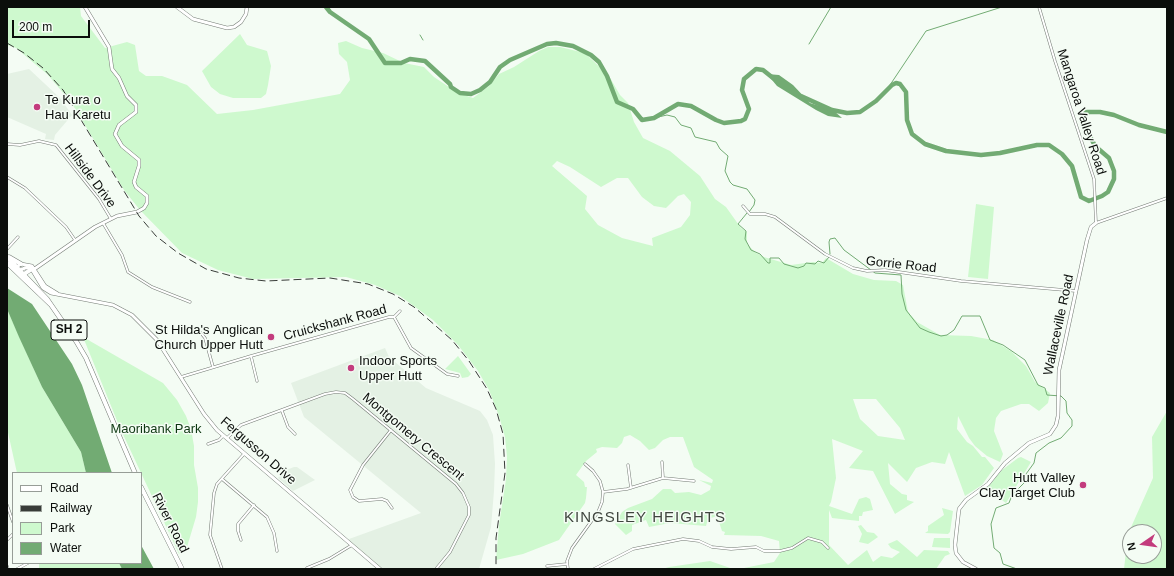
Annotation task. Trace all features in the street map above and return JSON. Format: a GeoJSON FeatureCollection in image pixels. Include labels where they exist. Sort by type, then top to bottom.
{"type":"FeatureCollection","features":[{"type":"Feature","properties":{"kind":"highway","name":"SH 2"},"geometry":{"type":"LineString","coordinates":[[7,256],[17,269],[50,304]]}},
{"type":"Feature","properties":{"kind":"highway","name":"SH 2"},"geometry":{"type":"LineString","coordinates":[[7,263],[24,274],[42,292],[69,329],[86,358],[135,472]]}},
{"type":"Feature","properties":{"kind":"highway"},"geometry":{"type":"LineString","coordinates":[[24,274],[33,269]]}},
{"type":"Feature","properties":{"kind":"highway","name":"River Road"},"geometry":{"type":"LineString","coordinates":[[142,489],[182,569]]}},
{"type":"Feature","properties":{"kind":"street"},"geometry":{"type":"LineString","coordinates":[[33,269],[103,223],[111,219],[137,212],[144,208],[147,203],[147,196],[136,187],[134,182],[139,166],[139,160],[122,146],[115,134],[118,127],[134,114],[136,107],[126,94],[121,81],[112,69],[109,47],[85,7]]}},
{"type":"Feature","properties":{"kind":"street"},"geometry":{"type":"LineString","coordinates":[[177,7],[194,19],[227,28],[234,27],[241,22],[245,17],[247,7]]}},
{"type":"Feature","properties":{"kind":"street","name":"Mangaroa Valley Road"},"geometry":{"type":"LineString","coordinates":[[1040,7],[1055,61],[1093,175],[1096,192],[1096,223]]}},
{"type":"Feature","properties":{"kind":"street","name":"Hillside Drive"},"geometry":{"type":"LineString","coordinates":[[7,144],[20,145],[40,141],[56,145],[99,199],[111,219]]}},
{"type":"Feature","properties":{"kind":"street"},"geometry":{"type":"LineString","coordinates":[[7,176],[25,188],[66,227],[75,240]]}},
{"type":"Feature","properties":{"kind":"street"},"geometry":{"type":"LineString","coordinates":[[1096,223],[1167,198]]}},
{"type":"Feature","properties":{"kind":"street","name":"Gorrie Road"},"geometry":{"type":"LineString","coordinates":[[743,206],[750,214],[765,214],[775,217],[841,263],[853,268],[961,281],[1076,291]]}},
{"type":"Feature","properties":{"kind":"street"},"geometry":{"type":"LineString","coordinates":[[103,223],[122,255],[128,272],[158,289],[190,302]]}},
{"type":"Feature","properties":{"kind":"street","name":"Wallaceville Road"},"geometry":{"type":"LineString","coordinates":[[976,569],[963,562],[955,549],[958,517],[961,506],[966,500],[982,489],[1008,460],[1029,443],[1053,431],[1056,425],[1058,416],[1057,393],[1059,370],[1088,235],[1091,228],[1096,223]]}},
{"type":"Feature","properties":{"kind":"street"},"geometry":{"type":"LineString","coordinates":[[7,249],[18,237]]}},
{"type":"Feature","properties":{"kind":"street"},"geometry":{"type":"LineString","coordinates":[[17,269],[30,265],[33,269]]}},
{"type":"Feature","properties":{"kind":"street"},"geometry":{"type":"LineString","coordinates":[[17,269],[27,267],[33,269]]}},
{"type":"Feature","properties":{"kind":"street","name":"Fergusson Drive"},"geometry":{"type":"LineString","coordinates":[[33,269],[44,290],[51,293],[112,304],[132,315],[157,340],[204,414],[223,436],[380,569]]}},
{"type":"Feature","properties":{"kind":"street","name":"Cruickshank Road"},"geometry":{"type":"LineString","coordinates":[[181,377],[389,317],[394,317],[400,311]]}},
{"type":"Feature","properties":{"kind":"street"},"geometry":{"type":"LineString","coordinates":[[394,317],[407,344],[411,348],[447,374],[458,376]]}},
{"type":"Feature","properties":{"kind":"street"},"geometry":{"type":"LineString","coordinates":[[201,333],[205,338],[212,367]]}},
{"type":"Feature","properties":{"kind":"street"},"geometry":{"type":"LineString","coordinates":[[251,356],[257,381]]}},
{"type":"Feature","properties":{"kind":"street","name":"Montgomery Crescent"},"geometry":{"type":"LineString","coordinates":[[227,438],[236,428],[241,425],[325,394],[336,392],[353,398],[456,484],[463,493],[469,507],[468,517],[450,552],[436,569]]}},
{"type":"Feature","properties":{"kind":"street"},"geometry":{"type":"LineString","coordinates":[[282,411],[288,427],[295,434]]}},
{"type":"Feature","properties":{"kind":"street"},"geometry":{"type":"LineString","coordinates":[[391,430],[363,465],[350,490],[353,497],[359,501],[382,499],[387,501],[392,508]]}},
{"type":"Feature","properties":{"kind":"street"},"geometry":{"type":"LineString","coordinates":[[208,444],[219,440],[223,436]]}},
{"type":"Feature","properties":{"kind":"street"},"geometry":{"type":"LineString","coordinates":[[222,569],[210,532],[215,490],[222,478],[244,454]]}},
{"type":"Feature","properties":{"kind":"street"},"geometry":{"type":"LineString","coordinates":[[662,462],[663,478]]}},
{"type":"Feature","properties":{"kind":"street"},"geometry":{"type":"LineString","coordinates":[[568,569],[567,564],[572,548],[599,511],[602,502],[603,492],[597,476],[585,464]]}},
{"type":"Feature","properties":{"kind":"street"},"geometry":{"type":"LineString","coordinates":[[628,465],[631,488]]}},
{"type":"Feature","properties":{"kind":"street"},"geometry":{"type":"LineString","coordinates":[[222,478],[269,520],[277,546],[277,551]]}},
{"type":"Feature","properties":{"kind":"street"},"geometry":{"type":"LineString","coordinates":[[603,492],[631,488],[663,478],[694,481]]}},
{"type":"Feature","properties":{"kind":"street"},"geometry":{"type":"LineString","coordinates":[[7,505],[12,519]]}},
{"type":"Feature","properties":{"kind":"street"},"geometry":{"type":"LineString","coordinates":[[241,540],[238,531],[238,524],[254,505]]}},
{"type":"Feature","properties":{"kind":"street"},"geometry":{"type":"LineString","coordinates":[[594,569],[633,549],[682,539],[699,541],[712,547],[731,549],[756,547],[764,551],[783,551],[796,546],[808,538],[822,542],[828,548]]}},
{"type":"Feature","properties":{"kind":"street"},"geometry":{"type":"LineString","coordinates":[[307,568],[329,559],[352,545]]}},
{"type":"Feature","properties":{"kind":"street"},"geometry":{"type":"LineString","coordinates":[[17,569],[26,564]]}},
{"type":"Feature","properties":{"kind":"street"},"geometry":{"type":"LineString","coordinates":[[547,566],[567,564]]}},
{"type":"Feature","properties":{"kind":"shaded area","name":"Te Kura o Hau Karetu"},"geometry":{"type":"Polygon","coordinates":[[[29,69],[60,98],[72,115],[55,135],[54,140],[45,139],[46,134],[7,117],[7,74],[29,69]]]}},
{"type":"Feature","properties":{"kind":"shaded area"},"geometry":{"type":"Polygon","coordinates":[[[385,348],[389,357],[426,388],[480,411],[487,420],[493,435],[495,464],[494,491],[491,527],[479,569],[380,569],[352,545],[349,539],[421,513],[304,417],[291,383],[385,348]]]}},
{"type":"Feature","properties":{"kind":"shaded area"},"geometry":{"type":"Polygon","coordinates":[[[297,467],[315,480],[293,491],[278,478],[284,471],[297,467]]]}},
{"type":"Feature","properties":{"kind":"green space"},"geometry":{"type":"Polygon","coordinates":[[[7,7],[80,7],[81,16],[105,48],[127,42],[135,45],[139,71],[146,76],[162,76],[187,85],[217,114],[253,110],[340,94],[350,80],[347,62],[339,54],[338,43],[346,41],[362,48],[383,53],[404,63],[424,67],[434,77],[458,93],[473,98],[489,86],[499,74],[548,47],[560,47],[585,53],[609,76],[620,95],[628,103],[634,122],[643,138],[670,151],[700,176],[715,199],[726,207],[741,228],[747,232],[747,244],[756,253],[791,265],[813,262],[822,263],[826,258],[853,274],[874,280],[896,281],[903,285],[908,312],[917,322],[940,335],[971,336],[993,340],[1012,352],[1026,366],[1035,382],[1050,393],[1048,403],[1039,411],[1029,404],[1021,404],[1001,411],[996,418],[994,431],[1003,454],[1000,462],[987,456],[975,446],[969,438],[958,416],[957,429],[967,442],[973,446],[982,457],[985,457],[994,468],[982,485],[965,496],[949,452],[945,464],[932,462],[916,468],[907,482],[888,463],[890,484],[902,494],[907,495],[907,500],[914,502],[895,514],[873,471],[849,468],[863,451],[832,439],[836,478],[829,506],[852,514],[859,499],[866,497],[870,499],[873,510],[863,512],[862,516],[859,516],[859,521],[832,518],[829,510],[829,545],[848,565],[867,550],[873,562],[881,556],[892,558],[900,552],[891,548],[888,544],[897,540],[917,557],[924,550],[948,551],[950,554],[945,556],[936,569],[739,569],[774,562],[780,553],[779,541],[761,536],[724,535],[725,532],[722,531],[717,516],[708,519],[706,526],[670,523],[649,527],[646,520],[632,525],[632,531],[626,535],[615,524],[622,512],[628,508],[652,499],[663,489],[671,489],[675,493],[689,492],[701,495],[710,490],[711,486],[699,480],[712,483],[713,480],[694,467],[683,437],[670,437],[663,440],[655,448],[649,450],[640,441],[630,435],[624,437],[622,443],[617,448],[602,447],[596,449],[597,452],[586,461],[576,475],[584,482],[585,487],[587,487],[585,503],[559,540],[523,554],[496,560],[499,525],[506,479],[507,457],[505,437],[489,390],[478,371],[458,345],[433,320],[400,296],[375,285],[346,277],[253,279],[218,270],[182,253],[140,210],[124,190],[71,102],[47,74],[16,48],[7,45],[7,7]],[[557,161],[552,166],[587,196],[585,209],[598,225],[622,238],[653,246],[652,238],[681,227],[690,215],[691,202],[684,194],[678,196],[666,208],[654,206],[642,197],[628,178],[617,178],[601,187],[570,167],[557,161]],[[853,399],[860,419],[878,436],[905,440],[900,428],[876,399],[853,399]]]}},
{"type":"Feature","properties":{"kind":"green space"},"geometry":{"type":"Polygon","coordinates":[[[240,34],[247,45],[267,51],[271,66],[266,94],[261,98],[233,98],[220,94],[211,87],[202,71],[240,34]]]}},
{"type":"Feature","properties":{"kind":"green space"},"geometry":{"type":"Polygon","coordinates":[[[976,204],[994,207],[988,279],[968,277],[976,204]]]}},
{"type":"Feature","properties":{"kind":"green space"},"geometry":{"type":"Polygon","coordinates":[[[7,309],[42,387],[81,452],[86,472],[17,472],[7,428],[7,309]]]}},
{"type":"Feature","properties":{"kind":"green space","name":"Maoribank Park"},"geometry":{"type":"Polygon","coordinates":[[[83,337],[163,383],[177,400],[186,416],[191,429],[194,446],[194,465],[198,488],[198,502],[196,517],[187,547],[179,554],[142,475],[142,472],[141,472],[120,428],[83,337]]]}},
{"type":"Feature","properties":{"kind":"green space"},"geometry":{"type":"Polygon","coordinates":[[[458,356],[471,374],[468,377],[462,378],[460,373],[445,369],[458,356]]]}},
{"type":"Feature","properties":{"kind":"green space"},"geometry":{"type":"Polygon","coordinates":[[[1167,411],[1167,569],[1124,569],[1125,564],[1162,564],[1162,524],[1132,524],[1153,478],[1152,437],[1167,411]]]}},
{"type":"Feature","properties":{"kind":"green space"},"geometry":{"type":"Polygon","coordinates":[[[1021,457],[1031,462],[1006,503],[986,489],[1002,470],[1021,457]]]}},
{"type":"Feature","properties":{"kind":"green space"},"geometry":{"type":"Polygon","coordinates":[[[942,508],[953,511],[950,532],[948,534],[925,533],[928,531],[928,526],[944,515],[942,508]]]}},
{"type":"Feature","properties":{"kind":"green space"},"geometry":{"type":"Polygon","coordinates":[[[861,525],[867,532],[874,533],[878,537],[868,544],[859,542],[862,534],[858,526],[861,525]]]}},
{"type":"Feature","properties":{"kind":"green space"},"geometry":{"type":"Polygon","coordinates":[[[934,538],[950,538],[950,548],[932,547],[934,538]]]}},
{"type":"Feature","properties":{"kind":"green space"},"geometry":{"type":"Polygon","coordinates":[[[710,561],[733,569],[662,569],[669,567],[710,561]]]}},
{"type":"Feature","properties":{"kind":"green space"},"geometry":{"type":"Polygon","coordinates":[[[39,564],[120,564],[122,569],[39,569],[39,564]]]}},
{"type":"Feature","properties":{"kind":"water"},"geometry":{"type":"Polygon","coordinates":[[[767,74],[779,75],[793,85],[810,103],[833,110],[842,118],[828,116],[816,110],[777,86],[767,74]]]}},
{"type":"Feature","properties":{"kind":"water"},"geometry":{"type":"Polygon","coordinates":[[[7,288],[32,304],[72,364],[82,385],[112,472],[86,472],[81,452],[42,387],[7,309],[7,288]]]}},
{"type":"Feature","properties":{"kind":"water"},"geometry":{"type":"Polygon","coordinates":[[[142,547],[154,569],[122,569],[120,564],[142,564],[142,547]]]}},
{"type":"Feature","properties":{"kind":"waterway"},"geometry":{"type":"LineString","coordinates":[[326,7],[330,12],[369,39],[385,63],[401,63],[410,59],[425,61],[450,84],[451,87],[460,93],[471,94],[480,90],[490,82],[500,67],[510,60],[547,44],[556,43],[573,46],[591,55],[599,62],[607,76],[617,102],[633,109],[642,120],[654,118],[678,104],[691,106],[724,123],[741,121],[745,119],[749,109],[742,90],[744,79],[756,69],[763,70],[773,78]]}},
{"type":"Feature","properties":{"kind":"waterway"},"geometry":{"type":"LineString","coordinates":[[809,44],[831,7]]}},
{"type":"Feature","properties":{"kind":"waterway"},"geometry":{"type":"LineString","coordinates":[[884,94],[926,31],[1002,7]]}},
{"type":"Feature","properties":{"kind":"waterway"},"geometry":{"type":"LineString","coordinates":[[420,35],[423,40]]}},
{"type":"Feature","properties":{"kind":"waterway"},"geometry":{"type":"LineString","coordinates":[[801,96],[832,110],[847,113],[860,112],[876,101],[892,85],[896,83],[900,84],[906,92],[907,120],[912,134],[925,144],[946,151],[981,155],[1000,153],[1037,145],[1049,145],[1062,154],[1072,166],[1081,197],[1089,201],[1108,192],[1114,179],[1114,171],[1109,158],[1095,146],[1082,121],[1084,112],[1100,112],[1114,115],[1139,125],[1167,132]]}},
{"type":"Feature","properties":{"kind":"waterway"},"geometry":{"type":"LineString","coordinates":[[654,118],[667,115],[675,117],[681,125],[691,128],[695,137],[716,142],[720,149],[728,156],[725,171],[730,182],[733,185],[747,189],[755,200],[754,205],[749,212]]}},
{"type":"Feature","properties":{"kind":"waterway"},"geometry":{"type":"LineString","coordinates":[[747,213],[738,224],[746,231],[745,239],[751,250],[760,254],[768,263],[770,263],[770,258],[779,258],[784,264],[798,268],[804,266],[806,263],[815,264],[818,261],[824,263],[829,257]]}},
{"type":"Feature","properties":{"kind":"waterway"},"geometry":{"type":"LineString","coordinates":[[830,254],[829,242],[830,239],[835,238],[844,250],[875,273],[901,275],[902,294],[906,310],[920,328],[929,332],[941,336],[947,335],[954,330],[962,316],[980,316],[990,340],[1003,345],[1025,360],[1038,385],[1045,388],[1047,395],[1061,396],[1066,401],[1067,413],[1072,420],[1072,426],[1061,438],[1049,443],[1036,453],[1034,463],[1026,474],[1024,483],[1012,495],[1009,503],[996,508],[991,524],[994,548],[1000,553],[1003,564],[1017,569]]}},
{"type":"Feature","properties":{"kind":"railway"},"geometry":{"type":"LineString","coordinates":[[7,43],[24,53],[43,68],[63,90],[139,216],[156,236],[178,253],[206,269],[239,278],[266,281],[330,278],[368,284],[393,294],[414,307],[452,340],[469,361],[487,389],[496,409],[503,434],[505,473],[496,538],[496,569]]}},
{"type":"Feature","properties":{"kind":"place","name":"Te Kura o Hau Karetu"},"geometry":{"type":"Point","coordinates":[37,107]}},
{"type":"Feature","properties":{"kind":"place","name":"St Hilda's Anglican Church Upper Hutt"},"geometry":{"type":"Point","coordinates":[271,337]}},
{"type":"Feature","properties":{"kind":"place","name":"Indoor Sports Upper Hutt"},"geometry":{"type":"Point","coordinates":[351,368]}},
{"type":"Feature","properties":{"kind":"place","name":"Hutt Valley Clay Target Club"},"geometry":{"type":"Point","coordinates":[1083,485]}},
{"type":"Feature","properties":{"kind":"district","name":"KINGSLEY HEIGHTS"},"geometry":{"type":"Point","coordinates":[645,518]}}]}
